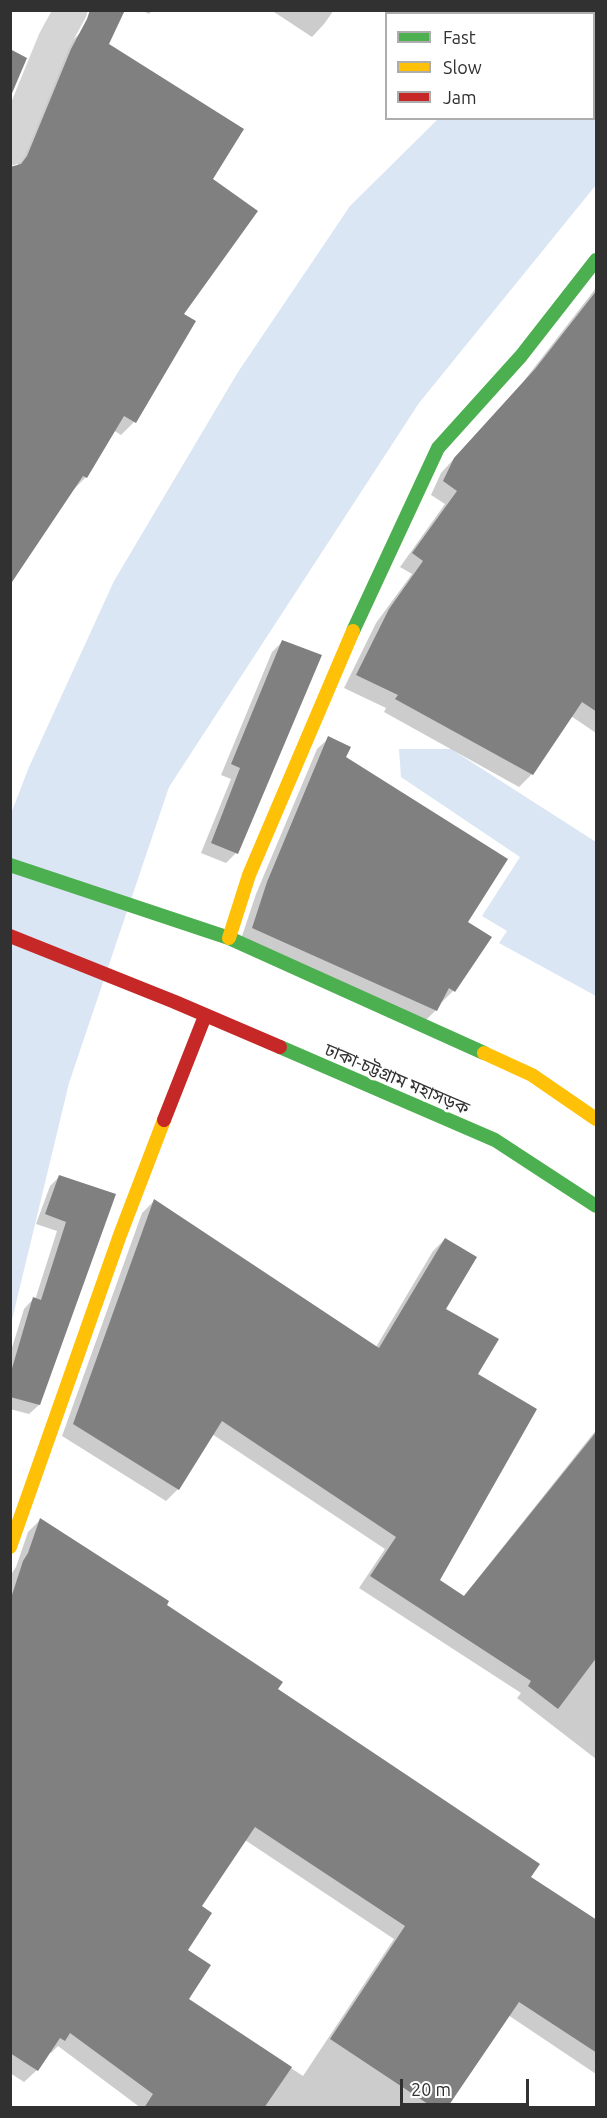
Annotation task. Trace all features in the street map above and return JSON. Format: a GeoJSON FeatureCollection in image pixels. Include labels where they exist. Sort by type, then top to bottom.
{"type":"FeatureCollection","features":[{"type":"Feature","properties":{"kind":"main road"},"geometry":{"type":"LineString","coordinates":[[230,938],[249,875],[351,634],[438,448],[520,356],[597,260]]}},
{"type":"Feature","properties":{"kind":"main road"},"geometry":{"type":"LineString","coordinates":[[10,865],[230,938],[532,1075],[597,1119]]}},
{"type":"Feature","properties":{"kind":"main road","name":"ঢাকা-চট্টগ্রাম মহাসড়ক"},"geometry":{"type":"LineString","coordinates":[[10,936],[175,1002],[495,1140],[597,1206]]}},
{"type":"Feature","properties":{"kind":"main road"},"geometry":{"type":"LineString","coordinates":[[10,1547],[120,1235],[205,1016]]}},
{"type":"Feature","properties":{"kind":"street"},"geometry":{"type":"LineString","coordinates":[[10,149],[54,41],[71,10]]}},
{"type":"Feature","properties":{"kind":"shaded area"},"geometry":{"type":"Polygon","coordinates":[[[596,11],[596,185],[419,403],[169,787],[69,1083],[11,1324],[10,816],[29,767],[114,581],[238,372],[350,206],[437,120],[595,120],[595,12],[548,12],[596,11]]]}},
{"type":"Feature","properties":{"kind":"shaded area"},"geometry":{"type":"Polygon","coordinates":[[[399,749],[451,749],[596,842],[596,996],[499,943],[507,931],[482,916],[520,857],[401,777],[399,749]]]}},
{"type":"Feature","properties":{"kind":"building"},"geometry":{"type":"Polygon","coordinates":[[[90,10],[125,10],[109,44],[244,129],[213,179],[258,211],[184,314],[196,321],[136,423],[124,416],[87,478],[83,476],[10,585],[10,167],[21,164],[27,156],[71,49],[90,10]]]}},
{"type":"Feature","properties":{"kind":"building"},"geometry":{"type":"Polygon","coordinates":[[[10,49],[27,58],[10,98],[10,49]]]}},
{"type":"Feature","properties":{"kind":"building"},"geometry":{"type":"Polygon","coordinates":[[[597,290],[597,712],[582,702],[533,775],[395,699],[398,695],[356,675],[389,609],[423,561],[412,553],[457,491],[443,481],[454,458],[535,369],[597,290]]]}},
{"type":"Feature","properties":{"kind":"building"},"geometry":{"type":"Polygon","coordinates":[[[282,640],[322,655],[238,854],[211,843],[240,768],[231,764],[282,640]]]}},
{"type":"Feature","properties":{"kind":"building"},"geometry":{"type":"Polygon","coordinates":[[[328,736],[351,747],[346,757],[508,859],[468,922],[492,937],[455,992],[449,988],[437,1011],[252,928],[267,882],[328,736]]]}},
{"type":"Feature","properties":{"kind":"building"},"geometry":{"type":"Polygon","coordinates":[[[59,1175],[116,1194],[40,1405],[10,1397],[10,1375],[33,1297],[41,1300],[66,1222],[45,1214],[59,1175]]]}},
{"type":"Feature","properties":{"kind":"building"},"geometry":{"type":"Polygon","coordinates":[[[154,1199],[379,1348],[445,1238],[477,1257],[446,1309],[499,1339],[478,1374],[537,1409],[440,1580],[464,1596],[597,1431],[597,1657],[558,1709],[528,1686],[531,1681],[370,1576],[396,1537],[222,1421],[179,1490],[73,1424],[154,1199]]]}},
{"type":"Feature","properties":{"kind":"building"},"geometry":{"type":"Polygon","coordinates":[[[40,1518],[169,1601],[167,1605],[283,1682],[278,1689],[540,1864],[531,1877],[597,1920],[597,2053],[519,2002],[447,2108],[434,2108],[330,2039],[405,1926],[255,1827],[202,1906],[212,1913],[188,1950],[211,1965],[189,1999],[292,2067],[264,2108],[144,2108],[153,2094],[70,2033],[65,2041],[60,2038],[38,2071],[10,2053],[10,1601],[40,1518]]]}},
{"type":"Feature","properties":{"kind":"traffic: fast"},"geometry":{"type":"LineString","coordinates":[[353,631],[438,448],[521,356],[596,260]]}},
{"type":"Feature","properties":{"kind":"traffic: fast"},"geometry":{"type":"LineString","coordinates":[[10,865],[229,938],[484,1053]]}},
{"type":"Feature","properties":{"kind":"traffic: fast"},"geometry":{"type":"LineString","coordinates":[[280,1047],[495,1140],[596,1206]]}},
{"type":"Feature","properties":{"kind":"traffic: slow"},"geometry":{"type":"LineString","coordinates":[[229,938],[249,875],[353,631]]}},
{"type":"Feature","properties":{"kind":"traffic: slow"},"geometry":{"type":"LineString","coordinates":[[484,1053],[532,1075],[596,1119]]}},
{"type":"Feature","properties":{"kind":"traffic: slow"},"geometry":{"type":"LineString","coordinates":[[10,1547],[120,1235],[164,1120]]}},
{"type":"Feature","properties":{"kind":"traffic: jam"},"geometry":{"type":"LineString","coordinates":[[10,936],[280,1047]]}},
{"type":"Feature","properties":{"kind":"traffic: jam"},"geometry":{"type":"LineString","coordinates":[[164,1120],[205,1016]]}}]}
